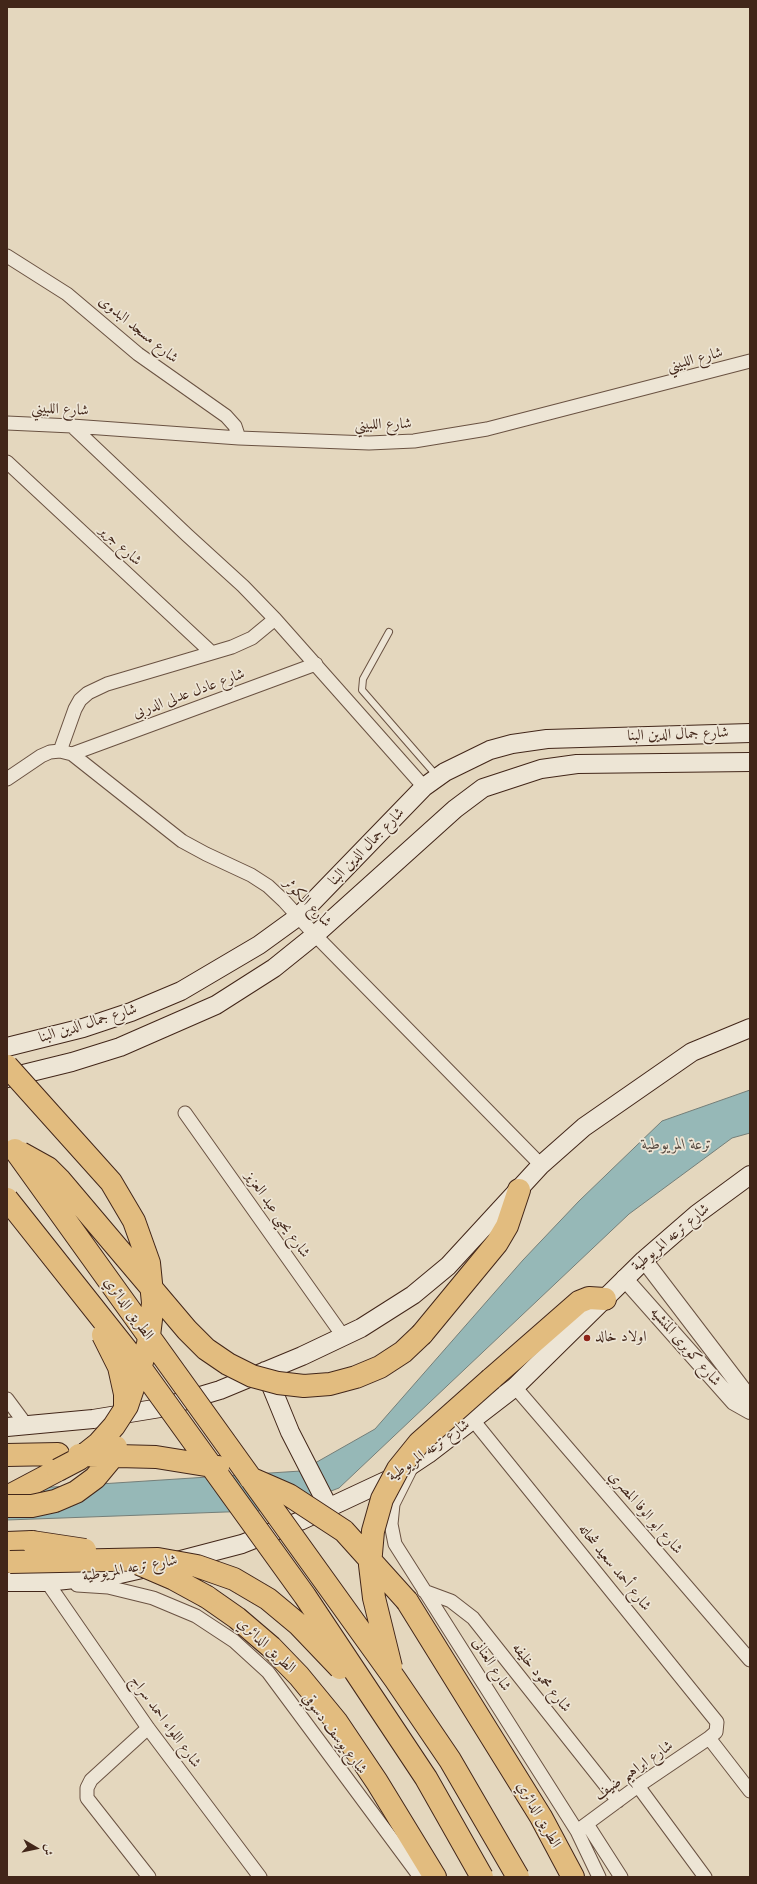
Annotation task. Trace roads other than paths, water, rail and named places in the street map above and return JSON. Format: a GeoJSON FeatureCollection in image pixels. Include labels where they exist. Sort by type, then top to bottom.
{"type":"FeatureCollection","features":[{"type":"Feature","properties":{"kind":"highway"},"geometry":{"type":"LineString","coordinates":[[7,1066],[111,1182],[134,1221],[149,1263],[153,1303],[148,1344],[127,1406],[114,1426],[98,1444],[79,1459],[7,1497]]}},
{"type":"Feature","properties":{"kind":"highway"},"geometry":{"type":"LineString","coordinates":[[11,1145],[48,1168],[60,1180],[187,1330],[206,1349],[228,1364],[252,1376],[278,1383],[304,1386],[330,1384],[356,1377],[386,1363],[403,1352],[422,1334],[497,1243],[507,1226],[519,1190]]}},
{"type":"Feature","properties":{"kind":"highway","name":"الطريق الدائري"},"geometry":{"type":"LineString","coordinates":[[11,1145],[395,1679],[450,1760],[518,1877]]}},
{"type":"Feature","properties":{"kind":"highway","name":"الطريق الدائري"},"geometry":{"type":"LineString","coordinates":[[7,1199],[137,1363],[305,1596],[426,1778],[482,1877]]}},
{"type":"Feature","properties":{"kind":"highway"},"geometry":{"type":"LineString","coordinates":[[7,1506],[32,1506],[55,1501],[76,1492],[95,1478],[110,1460],[120,1440],[125,1417],[125,1394],[119,1368],[84,1296]]}},
{"type":"Feature","properties":{"kind":"highway"},"geometry":{"type":"LineString","coordinates":[[395,1679],[374,1598],[370,1565],[373,1531],[382,1499],[398,1469],[419,1443],[579,1302],[590,1298],[605,1299]]}},
{"type":"Feature","properties":{"kind":"highway","name":"الطريق الدائري"},"geometry":{"type":"LineString","coordinates":[[7,1455],[58,1454],[156,1457],[186,1460],[231,1469],[289,1494],[344,1531],[408,1601],[541,1818],[573,1877]]}},
{"type":"Feature","properties":{"kind":"highway","name":"الطريق الدائري"},"geometry":{"type":"LineString","coordinates":[[8,1562],[32,1542],[103,1554],[139,1564],[187,1586],[207,1597],[237,1618],[271,1647],[299,1676],[336,1721],[377,1782],[435,1877]]}},
{"type":"Feature","properties":{"kind":"highway"},"geometry":{"type":"LineString","coordinates":[[8,1562],[158,1559],[197,1566],[234,1579],[268,1599],[298,1624],[325,1651],[392,1726]]}},
{"type":"Feature","properties":{"kind":"main road","name":"شارع جمال الدين البنا"},"geometry":{"type":"LineString","coordinates":[[7,1047],[83,1028],[131,1012],[181,991],[259,945],[299,916],[431,782],[445,772],[490,750],[529,741],[750,733]]}},
{"type":"Feature","properties":{"kind":"main road","name":"شارع جمال الدين البنا"},"geometry":{"type":"LineString","coordinates":[[7,1078],[113,1049],[163,1029],[216,1005],[274,968],[315,935],[455,809],[483,788],[541,769],[577,764],[750,762]]}},
{"type":"Feature","properties":{"kind":"main road"},"geometry":{"type":"LineString","coordinates":[[259,945],[274,968]]}},
{"type":"Feature","properties":{"kind":"main road"},"geometry":{"type":"LineString","coordinates":[[7,1427],[93,1419],[160,1408],[220,1390],[302,1356],[361,1328],[413,1295],[448,1266],[541,1165],[584,1126],[685,1056],[714,1041],[750,1028]]}},
{"type":"Feature","properties":{"kind":"main road","name":"شارع ترعه المريوطية"},"geometry":{"type":"LineString","coordinates":[[8,1562],[48,1582],[120,1574],[184,1560],[242,1544],[326,1502],[392,1478],[412,1465],[516,1387],[605,1299],[624,1278],[697,1214],[750,1175]]}},
{"type":"Feature","properties":{"kind":"main road"},"geometry":{"type":"LineString","coordinates":[[264,1371],[300,1452],[326,1502]]}},
{"type":"Feature","properties":{"kind":"street","name":"شارع مسجد البدوى"},"geometry":{"type":"LineString","coordinates":[[7,256],[67,294],[138,354],[226,416],[235,426],[239,438]]}},
{"type":"Feature","properties":{"kind":"street","name":"شارع اللبيني"},"geometry":{"type":"LineString","coordinates":[[7,423],[72,426],[239,438],[369,443],[414,441],[494,428],[750,361]]}},
{"type":"Feature","properties":{"kind":"street"},"geometry":{"type":"LineString","coordinates":[[72,426],[243,586],[316,664],[431,782]]}},
{"type":"Feature","properties":{"kind":"street","name":"شارع جرير"},"geometry":{"type":"LineString","coordinates":[[7,462],[212,653]]}},
{"type":"Feature","properties":{"kind":"street"},"geometry":{"type":"LineString","coordinates":[[7,779],[41,756],[66,752],[75,709],[80,700],[88,693],[107,684],[232,647],[252,638],[275,619]]}},
{"type":"Feature","properties":{"kind":"street","name":"شارع عادل عدلى الدربى"},"geometry":{"type":"LineString","coordinates":[[66,752],[316,664]]}},
{"type":"Feature","properties":{"kind":"street","name":"شارع الكوثر"},"geometry":{"type":"LineString","coordinates":[[66,752],[182,840],[206,854],[251,875],[268,886],[541,1165]]}},
{"type":"Feature","properties":{"kind":"street","name":"شارع يحيى عبد العزيز"},"geometry":{"type":"LineString","coordinates":[[185,1113],[343,1336]]}},
{"type":"Feature","properties":{"kind":"street","name":"شارع كوبرى المنشيه"},"geometry":{"type":"LineString","coordinates":[[644,1260],[744,1391],[750,1405]]}},
{"type":"Feature","properties":{"kind":"street","name":"شارع كوبرى المنشيه"},"geometry":{"type":"LineString","coordinates":[[624,1278],[734,1402],[750,1411]]}},
{"type":"Feature","properties":{"kind":"street","name":"شارع ابو الوفا المصري"},"geometry":{"type":"LineString","coordinates":[[516,1387],[750,1660]]}},
{"type":"Feature","properties":{"kind":"street"},"geometry":{"type":"LineString","coordinates":[[7,1399],[27,1426]]}},
{"type":"Feature","properties":{"kind":"street","name":"شارع أحمد سعيد شحاته"},"geometry":{"type":"LineString","coordinates":[[473,1420],[717,1722],[716,1732],[709,1738]]}},
{"type":"Feature","properties":{"kind":"street","name":"شارع العنانى"},"geometry":{"type":"LineString","coordinates":[[412,1465],[393,1504],[391,1524],[395,1544],[424,1591],[582,1828],[599,1877]]}},
{"type":"Feature","properties":{"kind":"street","name":"شارع اللواء احمد سراج"},"geometry":{"type":"LineString","coordinates":[[48,1582],[148,1728],[260,1877]]}},
{"type":"Feature","properties":{"kind":"street","name":"شارع يوسف دسوقي"},"geometry":{"type":"LineString","coordinates":[[48,1582],[108,1587],[153,1598],[196,1616],[234,1641],[268,1672],[420,1877]]}},
{"type":"Feature","properties":{"kind":"street","name":"شارع محمود خليفه"},"geometry":{"type":"LineString","coordinates":[[424,1591],[451,1601],[473,1618],[618,1801]]}},
{"type":"Feature","properties":{"kind":"street"},"geometry":{"type":"LineString","coordinates":[[148,1728],[91,1780],[87,1788],[87,1798],[148,1877]]}},
{"type":"Feature","properties":{"kind":"street"},"geometry":{"type":"LineString","coordinates":[[709,1738],[750,1791]]}},
{"type":"Feature","properties":{"kind":"street","name":"شارع ابراهيم ضيف"},"geometry":{"type":"LineString","coordinates":[[582,1828],[638,1786],[709,1738]]}},
{"type":"Feature","properties":{"kind":"street"},"geometry":{"type":"LineString","coordinates":[[638,1786],[705,1877]]}},
{"type":"Feature","properties":{"kind":"street"},"geometry":{"type":"LineString","coordinates":[[582,1828],[621,1877]]}},
{"type":"Feature","properties":{"kind":"lane"},"geometry":{"type":"LineString","coordinates":[[389,632],[363,679],[362,690],[431,782]]}},
{"type":"Feature","properties":{"kind":"water","name":"ترعة المريوطية"},"geometry":{"type":"Polygon","coordinates":[[[750,1090],[750,1133],[732,1138],[629,1214],[339,1488],[280,1510],[7,1520],[7,1490],[301,1471],[375,1429],[523,1260],[579,1201],[662,1121],[750,1090]]]}},
{"type":"Feature","properties":{"kind":"place","name":"اولاد خالد"},"geometry":{"type":"Point","coordinates":[587,1338]}}]}
